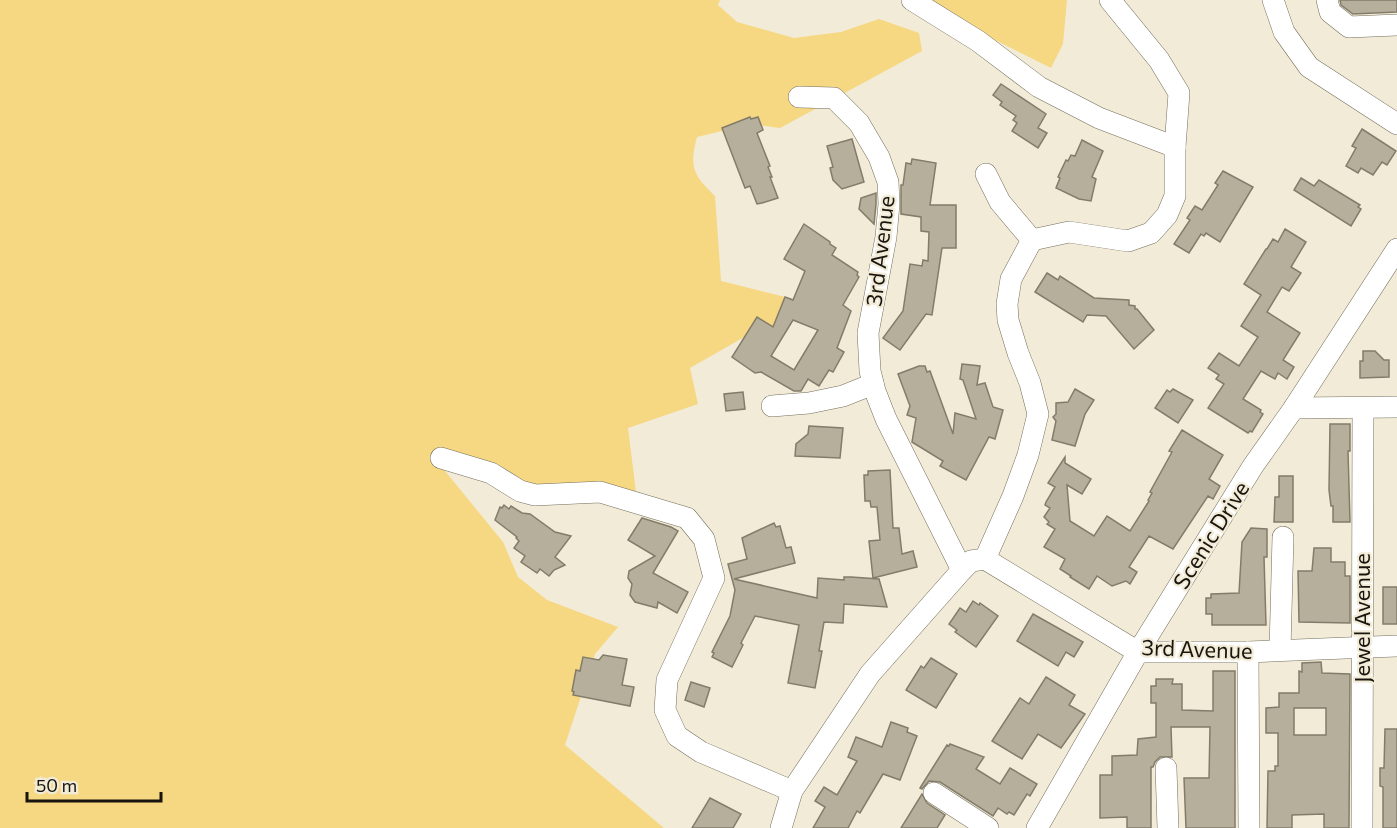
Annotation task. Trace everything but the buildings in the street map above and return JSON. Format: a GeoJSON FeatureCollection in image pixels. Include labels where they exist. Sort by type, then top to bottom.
{"type":"FeatureCollection","features":[{"type":"Feature","properties":{"kind":"street"},"geometry":{"type":"LineString","coordinates":[[912,0],[978,41],[1039,87],[1099,118],[1175,147]]}},
{"type":"Feature","properties":{"kind":"street"},"geometry":{"type":"LineString","coordinates":[[781,828],[792,791],[870,674],[971,561],[985,560],[1017,486],[1028,455],[1038,414],[1030,383],[1008,320],[1007,304],[1011,279],[1032,240],[1069,232],[1128,241],[1152,232],[1167,215],[1175,196],[1175,147],[1179,93],[1159,60],[1110,0]]}},
{"type":"Feature","properties":{"kind":"street"},"geometry":{"type":"LineString","coordinates":[[1273,0],[1284,32],[1309,67],[1397,124]]}},
{"type":"Feature","properties":{"kind":"street"},"geometry":{"type":"LineString","coordinates":[[1327,0],[1330,12],[1349,27],[1397,25]]}},
{"type":"Feature","properties":{"kind":"street","name":"3rd Avenue"},"geometry":{"type":"LineString","coordinates":[[799,97],[834,98],[859,123],[879,158],[888,182],[886,237],[868,333],[870,370],[886,419],[962,570]]}},
{"type":"Feature","properties":{"kind":"street"},"geometry":{"type":"LineString","coordinates":[[986,174],[1000,202],[1032,240]]}},
{"type":"Feature","properties":{"kind":"street","name":"Scenic Drive"},"geometry":{"type":"LineString","coordinates":[[1037,828],[1138,652],[1253,466],[1294,408],[1397,249]]}},
{"type":"Feature","properties":{"kind":"street"},"geometry":{"type":"LineString","coordinates":[[772,406],[809,403],[843,396],[873,384]]}},
{"type":"Feature","properties":{"kind":"street"},"geometry":{"type":"LineString","coordinates":[[1294,408],[1397,407]]}},
{"type":"Feature","properties":{"kind":"street","name":"Jewel Avenue"},"geometry":{"type":"LineString","coordinates":[[1362,828],[1363,408]]}},
{"type":"Feature","properties":{"kind":"street"},"geometry":{"type":"LineString","coordinates":[[441,458],[491,473],[520,491],[535,495],[600,492],[687,518],[704,539],[714,578],[667,680],[665,710],[677,736],[701,752],[792,791]]}},
{"type":"Feature","properties":{"kind":"street"},"geometry":{"type":"LineString","coordinates":[[1280,650],[1283,537]]}},
{"type":"Feature","properties":{"kind":"street","name":"3rd Avenue"},"geometry":{"type":"LineString","coordinates":[[985,560],[1138,652],[1248,652],[1397,646]]}},
{"type":"Feature","properties":{"kind":"street"},"geometry":{"type":"LineString","coordinates":[[1248,652],[1249,828]]}},
{"type":"Feature","properties":{"kind":"street"},"geometry":{"type":"LineString","coordinates":[[1166,768],[1168,828]]}},
{"type":"Feature","properties":{"kind":"street"},"geometry":{"type":"LineString","coordinates":[[934,793],[988,828]]}},
{"type":"Feature","properties":{"kind":"shaded area"},"geometry":{"type":"Polygon","coordinates":[[[0,0],[720,0],[718,5],[737,22],[794,38],[841,32],[879,19],[919,33],[922,51],[780,128],[751,124],[697,137],[693,163],[702,182],[715,196],[721,281],[801,301],[784,332],[746,336],[690,368],[698,404],[628,428],[638,508],[602,503],[568,503],[462,462],[445,471],[503,542],[518,577],[547,600],[618,627],[595,654],[565,745],[664,828],[0,828],[0,0]]]}},
{"type":"Feature","properties":{"kind":"shaded area"},"geometry":{"type":"Polygon","coordinates":[[[915,0],[1067,0],[1063,44],[1051,68],[915,0]]]}}]}
